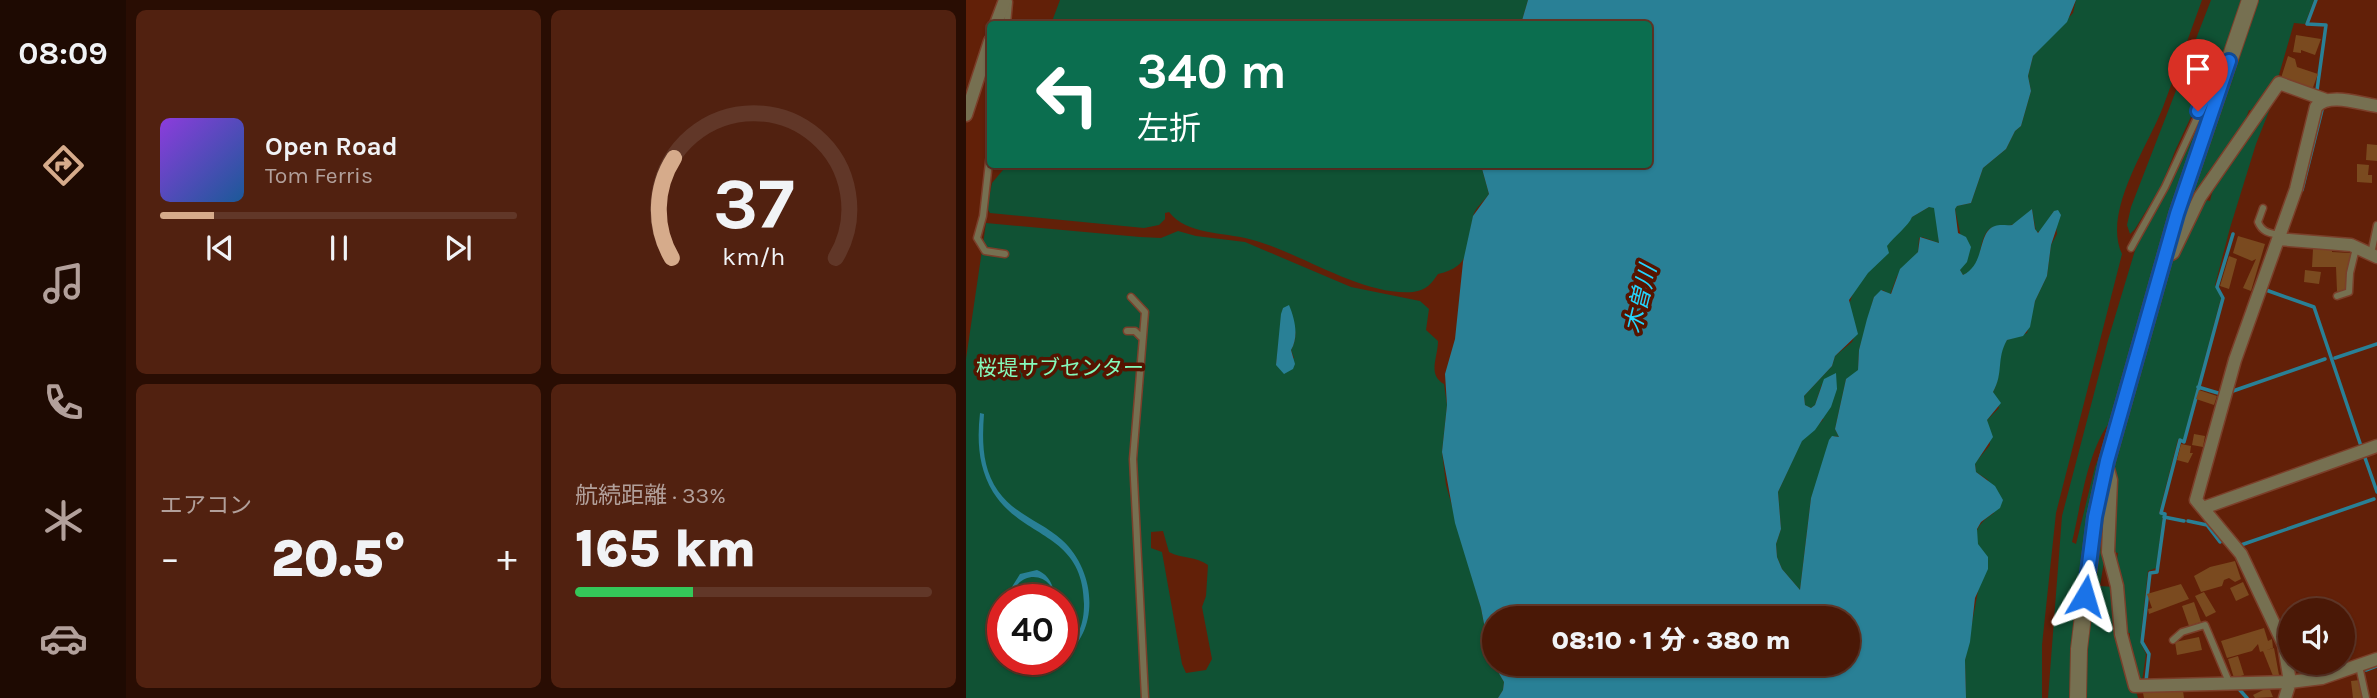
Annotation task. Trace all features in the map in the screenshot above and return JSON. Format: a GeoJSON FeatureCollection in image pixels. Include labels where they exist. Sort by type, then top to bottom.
{"type":"FeatureCollection","features":[{"type":"Feature","properties":{"kind":"street"},"geometry":{"type":"LineString","coordinates":[[997,21],[1007,0]]}},
{"type":"Feature","properties":{"kind":"street"},"geometry":{"type":"LineString","coordinates":[[2078,698],[2081,636],[2095,517],[2107,461],[2164,259],[2250,0]]}},
{"type":"Feature","properties":{"kind":"street"},"geometry":{"type":"LineString","coordinates":[[966,115],[987,50]]}},
{"type":"Feature","properties":{"kind":"street"},"geometry":{"type":"LineString","coordinates":[[2164,259],[2173,253],[2200,197],[2278,83],[2326,100],[2377,106]]}},
{"type":"Feature","properties":{"kind":"street"},"geometry":{"type":"LineString","coordinates":[[2285,698],[2290,682],[2284,645],[2241,554],[2196,499],[2235,360],[2296,189],[2316,107],[2326,100]]}},
{"type":"Feature","properties":{"kind":"street"},"geometry":{"type":"LineString","coordinates":[[2279,237],[2356,248],[2374,255]]}},
{"type":"Feature","properties":{"kind":"street"},"geometry":{"type":"LineString","coordinates":[[2203,508],[2377,446]]}},
{"type":"Feature","properties":{"kind":"street"},"geometry":{"type":"LineString","coordinates":[[2107,461],[2110,480],[2108,552],[2117,586],[2121,634],[2136,686],[2290,682],[2322,678],[2377,659]]}},
{"type":"Feature","properties":{"kind":"lane"},"geometry":{"type":"LineString","coordinates":[[1007,0],[1007,21]]}},
{"type":"Feature","properties":{"kind":"lane"},"geometry":{"type":"LineString","coordinates":[[2132,248],[2165,187],[2219,67],[2229,61]]}},
{"type":"Feature","properties":{"kind":"lane"},"geometry":{"type":"LineString","coordinates":[[988,168],[983,216],[977,238],[985,251],[1004,254]]}},
{"type":"Feature","properties":{"kind":"lane"},"geometry":{"type":"LineString","coordinates":[[2263,208],[2258,222],[2260,226],[2279,237]]}},
{"type":"Feature","properties":{"kind":"lane"},"geometry":{"type":"LineString","coordinates":[[2374,255],[2377,225]]}},
{"type":"Feature","properties":{"kind":"lane"},"geometry":{"type":"LineString","coordinates":[[2337,296],[2349,292],[2356,248]]}},
{"type":"Feature","properties":{"kind":"lane"},"geometry":{"type":"LineString","coordinates":[[1131,298],[1144,313],[1133,459],[1145,698]]}},
{"type":"Feature","properties":{"kind":"lane"},"geometry":{"type":"LineString","coordinates":[[1127,331],[1135,331],[1142,338]]}},
{"type":"Feature","properties":{"kind":"lane"},"geometry":{"type":"LineString","coordinates":[[2174,640],[2182,632],[2205,625],[2229,682]]}},
{"type":"Feature","properties":{"kind":"lane"},"geometry":{"type":"LineString","coordinates":[[2359,665],[2366,698]]}},
{"type":"Feature","properties":{"kind":"green space"},"geometry":{"type":"Polygon","coordinates":[[[1060,0],[1528,0],[1522,21],[1052,21],[1060,0]]]}},
{"type":"Feature","properties":{"kind":"green space"},"geometry":{"type":"Polygon","coordinates":[[[2076,0],[2202,0],[2163,107],[2122,199],[2117,237],[2122,254],[2056,513],[2042,645],[2042,698],[1966,698],[1965,660],[1985,554],[1976,536],[1979,526],[1994,513],[1988,480],[1976,472],[1975,463],[1990,445],[1987,420],[1999,408],[1993,392],[1998,379],[2003,346],[2007,340],[2027,333],[2035,301],[2047,276],[2051,245],[2057,234],[2054,211],[2042,231],[2036,232],[2032,209],[2014,224],[1988,230],[1977,262],[1963,275],[1960,270],[1961,237],[1955,209],[1957,206],[1971,203],[1983,168],[2006,149],[2015,131],[2021,126],[2031,91],[2028,76],[2033,56],[2073,13],[2076,0]]]}},
{"type":"Feature","properties":{"kind":"green space"},"geometry":{"type":"Polygon","coordinates":[[[2211,0],[2245,0],[2228,50],[2216,63],[2162,185],[2130,234],[2127,225],[2131,207],[2211,0]]]}},
{"type":"Feature","properties":{"kind":"green space"},"geometry":{"type":"Polygon","coordinates":[[[2258,0],[2314,0],[2305,24],[2294,23],[2278,78],[2255,112],[2249,110],[2239,138],[2215,175],[2207,173],[2198,196],[2178,224],[2258,0]]]}},
{"type":"Feature","properties":{"kind":"green space"},"geometry":{"type":"Polygon","coordinates":[[[2214,82],[2116,414],[2098,442],[2083,492],[2072,542],[2076,544],[2095,467],[2109,431],[2073,698],[2048,698],[2062,516],[2108,340],[2136,247],[2214,82]]]}},
{"type":"Feature","properties":{"kind":"green space"},"geometry":{"type":"Polygon","coordinates":[[[2273,101],[2256,144],[2230,228],[2215,285],[2221,298],[2183,440],[2178,439],[2159,513],[2163,515],[2156,568],[2148,571],[2140,642],[2146,654],[2142,681],[2133,665],[2130,633],[2123,633],[2115,571],[2118,553],[2110,551],[2114,470],[2164,270],[2202,199],[2210,201],[2215,181],[2244,139],[2247,139],[2254,122],[2273,101]]]}},
{"type":"Feature","properties":{"kind":"green space"},"geometry":{"type":"Polygon","coordinates":[[[1005,168],[1482,168],[1489,194],[1474,214],[1463,260],[1457,266],[1438,274],[1431,284],[1422,290],[1413,292],[1372,287],[1268,245],[1195,229],[1185,225],[1169,212],[1165,213],[1165,219],[1159,225],[1144,228],[990,213],[987,208],[992,183],[1005,168]]]}},
{"type":"Feature","properties":{"kind":"green space"},"geometry":{"type":"Polygon","coordinates":[[[1934,207],[1936,212],[1939,243],[1919,238],[1918,252],[1897,276],[1890,295],[1883,290],[1874,297],[1859,350],[1858,370],[1855,375],[1846,379],[1835,429],[1839,437],[1834,436],[1811,498],[1800,590],[1782,569],[1776,544],[1781,529],[1778,492],[1802,440],[1823,420],[1822,384],[1815,405],[1811,408],[1805,405],[1804,396],[1832,366],[1835,356],[1852,342],[1857,331],[1849,305],[1853,293],[1897,231],[1912,217],[1934,207]]]}},
{"type":"Feature","properties":{"kind":"green space","name":"桜堤サブセンター"},"geometry":{"type":"Polygon","coordinates":[[[986,223],[1161,238],[1178,231],[1245,242],[1351,287],[1420,301],[1429,309],[1426,330],[1438,341],[1435,370],[1444,384],[1447,405],[1442,452],[1446,485],[1482,613],[1482,676],[1500,676],[1504,682],[1498,698],[966,698],[966,359],[986,223]],[[1283,308],[1276,365],[1294,358],[1291,350],[1295,333],[1290,317],[1283,308]],[[1163,531],[1151,532],[1151,548],[1162,552],[1182,664],[1186,673],[1206,670],[1212,659],[1202,607],[1206,596],[1208,565],[1169,552],[1163,531]]]}},
{"type":"Feature","properties":{"kind":"green space"},"geometry":{"type":"Polygon","coordinates":[[[2108,486],[2106,549],[2100,586],[2114,587],[2118,650],[2124,651],[2138,698],[2083,698],[2093,568],[2108,486]]]}},
{"type":"Feature","properties":{"kind":"water","name":"木曽川"},"geometry":{"type":"Polygon","coordinates":[[[1528,0],[2076,0],[2067,22],[2033,56],[2028,76],[2031,91],[2021,126],[2015,131],[2006,149],[1983,168],[1971,203],[1957,206],[1955,209],[1958,233],[1966,237],[1971,247],[1967,262],[1960,270],[1963,275],[1975,264],[1989,229],[1997,225],[2012,225],[2032,209],[2038,233],[2054,211],[2058,210],[2061,215],[2051,245],[2047,276],[2035,301],[2030,327],[2023,336],[2007,340],[2004,347],[1993,392],[2001,403],[1987,420],[1993,437],[1975,464],[1976,472],[1995,486],[2003,500],[2000,508],[1981,522],[1977,529],[1978,544],[1988,557],[1988,569],[1975,598],[1965,660],[1966,698],[1498,698],[1504,682],[1500,676],[1860,676],[1860,606],[1482,606],[1482,613],[1455,523],[1442,452],[1447,405],[1445,374],[1455,339],[1463,262],[1473,216],[1489,194],[1482,168],[1652,168],[1652,21],[1522,21],[1528,0]],[[1929,207],[1912,217],[1887,246],[1889,253],[1868,273],[1849,300],[1858,334],[1835,356],[1832,366],[1804,396],[1805,405],[1811,408],[1815,405],[1824,379],[1836,373],[1837,389],[1831,407],[1815,430],[1802,441],[1778,492],[1781,529],[1776,544],[1777,557],[1782,569],[1800,590],[1811,498],[1829,440],[1832,436],[1839,437],[1835,429],[1846,379],[1858,370],[1859,350],[1874,297],[1881,290],[1891,294],[1900,269],[1918,252],[1920,237],[1939,243],[1934,208],[1929,207]]]}},
{"type":"Feature","properties":{"kind":"water"},"geometry":{"type":"Polygon","coordinates":[[[1289,305],[1295,328],[1291,350],[1295,364],[1293,369],[1284,374],[1276,365],[1281,314],[1283,308],[1289,305]]]}},
{"type":"Feature","properties":{"kind":"water"},"geometry":{"type":"Polygon","coordinates":[[[980,413],[984,414],[983,444],[986,464],[998,491],[1012,506],[1062,540],[1082,568],[1089,600],[1088,617],[1078,641],[1084,604],[1081,580],[1074,563],[1063,550],[1005,508],[993,492],[984,473],[979,433],[980,413]]]}},
{"type":"Feature","properties":{"kind":"water"},"geometry":{"type":"Polygon","coordinates":[[[1037,570],[1052,584],[1034,577],[1014,584],[1020,574],[1037,570]]]}},
{"type":"Feature","properties":{"kind":"building"},"geometry":{"type":"Polygon","coordinates":[[[2296,35],[2321,39],[2315,55],[2301,50],[2301,53],[2293,52],[2296,35]]]}},
{"type":"Feature","properties":{"kind":"building"},"geometry":{"type":"Polygon","coordinates":[[[2288,56],[2295,59],[2297,67],[2318,74],[2312,90],[2281,78],[2288,56]]]}},
{"type":"Feature","properties":{"kind":"building"},"geometry":{"type":"Polygon","coordinates":[[[2367,144],[2377,145],[2377,161],[2366,160],[2367,144]]]}},
{"type":"Feature","properties":{"kind":"building"},"geometry":{"type":"Polygon","coordinates":[[[2357,164],[2369,165],[2368,175],[2372,175],[2372,183],[2357,182],[2357,164]]]}},
{"type":"Feature","properties":{"kind":"building"},"geometry":{"type":"Polygon","coordinates":[[[2238,236],[2265,244],[2251,291],[2243,288],[2256,259],[2252,261],[2233,253],[2238,236]]]}},
{"type":"Feature","properties":{"kind":"building"},"geometry":{"type":"Polygon","coordinates":[[[2313,249],[2350,253],[2350,266],[2347,266],[2348,291],[2337,291],[2336,267],[2312,267],[2313,249]]]}},
{"type":"Feature","properties":{"kind":"building"},"geometry":{"type":"Polygon","coordinates":[[[2229,256],[2237,259],[2229,289],[2220,286],[2229,256]]]}},
{"type":"Feature","properties":{"kind":"building"},"geometry":{"type":"Polygon","coordinates":[[[2305,270],[2321,272],[2319,284],[2304,282],[2305,270]]]}},
{"type":"Feature","properties":{"kind":"building"},"geometry":{"type":"Polygon","coordinates":[[[2199,390],[2217,396],[2214,405],[2196,399],[2199,390]]]}},
{"type":"Feature","properties":{"kind":"building"},"geometry":{"type":"Polygon","coordinates":[[[2194,434],[2205,436],[2203,447],[2192,445],[2194,434]]]}},
{"type":"Feature","properties":{"kind":"building"},"geometry":{"type":"Polygon","coordinates":[[[2181,444],[2191,446],[2190,453],[2193,453],[2188,463],[2177,460],[2181,444]]]}},
{"type":"Feature","properties":{"kind":"building"},"geometry":{"type":"Polygon","coordinates":[[[2235,561],[2241,579],[2235,582],[2229,578],[2224,580],[2222,586],[2201,592],[2194,576],[2210,567],[2235,561]]]}},
{"type":"Feature","properties":{"kind":"building"},"geometry":{"type":"Polygon","coordinates":[[[2243,582],[2249,595],[2236,601],[2230,588],[2243,582]]]}},
{"type":"Feature","properties":{"kind":"building"},"geometry":{"type":"Polygon","coordinates":[[[2181,584],[2189,599],[2149,614],[2148,609],[2152,608],[2147,594],[2181,584]]]}},
{"type":"Feature","properties":{"kind":"building"},"geometry":{"type":"Polygon","coordinates":[[[2204,592],[2216,612],[2206,617],[2195,596],[2204,592]]]}},
{"type":"Feature","properties":{"kind":"building"},"geometry":{"type":"Polygon","coordinates":[[[2194,602],[2201,622],[2189,626],[2182,606],[2194,602]]]}},
{"type":"Feature","properties":{"kind":"building"},"geometry":{"type":"Polygon","coordinates":[[[2264,628],[2268,641],[2272,639],[2273,648],[2260,652],[2258,644],[2252,651],[2227,658],[2221,641],[2264,628]]]}},
{"type":"Feature","properties":{"kind":"building"},"geometry":{"type":"Polygon","coordinates":[[[2199,637],[2202,650],[2177,655],[2175,642],[2199,637]]]}},
{"type":"Feature","properties":{"kind":"building"},"geometry":{"type":"Polygon","coordinates":[[[2274,648],[2279,675],[2273,676],[2263,651],[2274,648]]]}},
{"type":"Feature","properties":{"kind":"building"},"geometry":{"type":"Polygon","coordinates":[[[2238,656],[2244,675],[2234,678],[2228,659],[2238,656]]]}},
{"type":"Feature","properties":{"kind":"building"},"geometry":{"type":"Polygon","coordinates":[[[2360,680],[2362,698],[2353,698],[2351,681],[2360,680]]]}},
{"type":"Feature","properties":{"kind":"building"},"geometry":{"type":"Polygon","coordinates":[[[2269,687],[2273,697],[2255,698],[2253,695],[2269,687]]]}},
{"type":"Feature","properties":{"kind":"building"},"geometry":{"type":"Polygon","coordinates":[[[2183,691],[2184,698],[2144,698],[2143,693],[2183,691]]]}},
{"type":"Feature","properties":{"kind":"waterway"},"geometry":{"type":"LineString","coordinates":[[2316,0],[2307,24],[2326,25],[2317,90]]}},
{"type":"Feature","properties":{"kind":"waterway"},"geometry":{"type":"LineString","coordinates":[[2302,190],[2322,110]]}},
{"type":"Feature","properties":{"kind":"waterway"},"geometry":{"type":"LineString","coordinates":[[2146,681],[2149,654],[2142,642],[2150,573],[2157,572],[2165,514],[2161,513],[2180,440],[2184,442],[2223,298],[2217,287],[2233,234]]}},
{"type":"Feature","properties":{"kind":"waterway"},"geometry":{"type":"LineString","coordinates":[[2266,290],[2314,307],[2362,449]]}},
{"type":"Feature","properties":{"kind":"waterway"},"geometry":{"type":"LineString","coordinates":[[2335,358],[2377,344]]}},
{"type":"Feature","properties":{"kind":"waterway"},"geometry":{"type":"LineString","coordinates":[[2233,391],[2325,359]]}},
{"type":"Feature","properties":{"kind":"waterway"},"geometry":{"type":"LineString","coordinates":[[2198,387],[2218,393]]}},
{"type":"Feature","properties":{"kind":"waterway"},"geometry":{"type":"LineString","coordinates":[[2364,455],[2377,492]]}},
{"type":"Feature","properties":{"kind":"waterway"},"geometry":{"type":"LineString","coordinates":[[2241,545],[2374,499]]}},
{"type":"Feature","properties":{"kind":"waterway"},"geometry":{"type":"LineString","coordinates":[[2164,517],[2184,521]]}},
{"type":"Feature","properties":{"kind":"waterway"},"geometry":{"type":"LineString","coordinates":[[2188,521],[2207,525],[2220,542]]}},
{"type":"Feature","properties":{"kind":"waterway"},"geometry":{"type":"LineString","coordinates":[[2366,670],[2377,666]]}},
{"type":"Feature","properties":{"kind":"waterway"},"geometry":{"type":"LineString","coordinates":[[2238,688],[2247,698]]}},
{"type":"Feature","properties":{"kind":"route"},"geometry":{"type":"LineString","coordinates":[[2085,596],[2095,517],[2107,461],[2177,214],[2229,61],[2219,67],[2198,111]]}}]}
